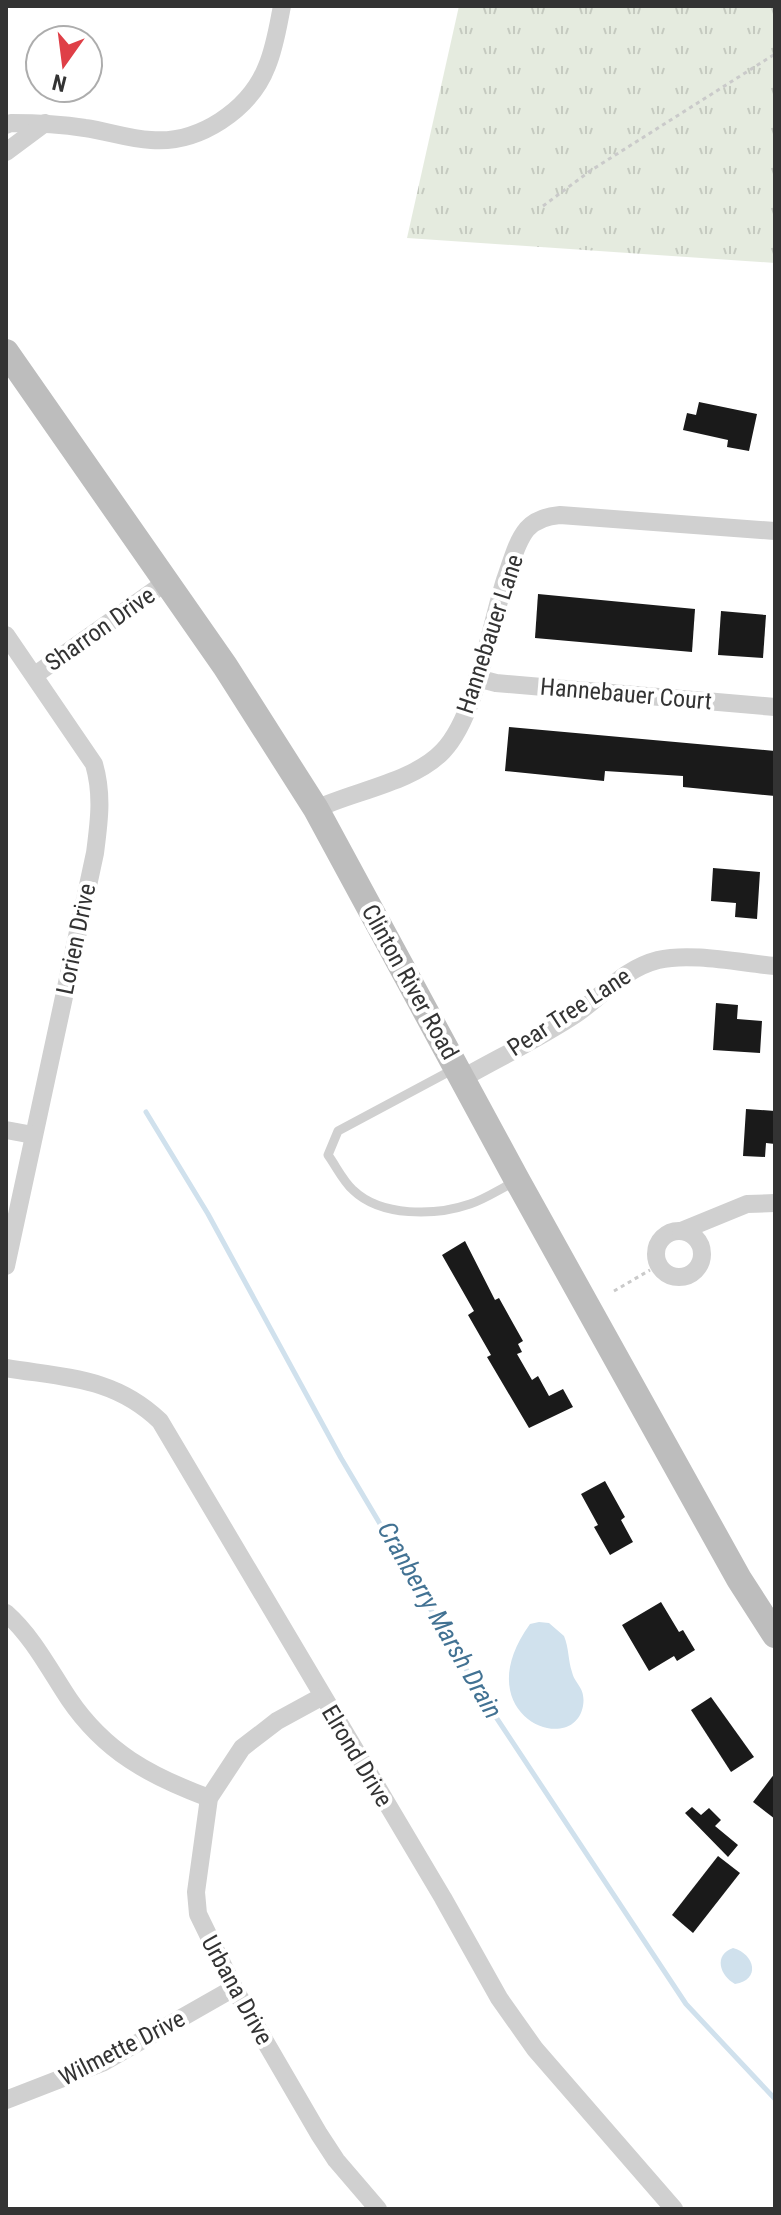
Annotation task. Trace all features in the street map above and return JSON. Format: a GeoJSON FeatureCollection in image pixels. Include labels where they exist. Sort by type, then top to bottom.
{"type":"FeatureCollection","features":[{"type":"Feature","properties":{"kind":"street"},"geometry":{"type":"LineString","coordinates":[[6,125],[45,123],[149,140],[187,137],[212,127],[236,110],[259,83],[272,50],[282,6]]}},
{"type":"Feature","properties":{"kind":"street"},"geometry":{"type":"LineString","coordinates":[[6,152],[45,123]]}},
{"type":"Feature","properties":{"kind":"street","name":"Clinton River Road"},"geometry":{"type":"LineString","coordinates":[[6,352],[262,722],[316,809],[517,1180],[739,1579],[775,1635]]}},
{"type":"Feature","properties":{"kind":"street","name":"Hannebauer Lane"},"geometry":{"type":"LineString","coordinates":[[316,809],[404,776],[442,753],[458,733],[511,562],[526,530],[541,519],[560,515],[775,531]]}},
{"type":"Feature","properties":{"kind":"street","name":"Sharron Drive"},"geometry":{"type":"LineString","coordinates":[[35,675],[166,582]]}},
{"type":"Feature","properties":{"kind":"street","name":"Lorien Drive"},"geometry":{"type":"LineString","coordinates":[[6,635],[94,764],[100,784],[101,810],[95,853],[6,1266]]}},
{"type":"Feature","properties":{"kind":"street","name":"Hannebauer Court"},"geometry":{"type":"LineString","coordinates":[[477,678],[496,683],[775,707]]}},
{"type":"Feature","properties":{"kind":"street","name":"Pear Tree Lane"},"geometry":{"type":"LineString","coordinates":[[460,1073],[576,1014],[619,978],[638,967],[660,960],[685,958],[775,966]]}},
{"type":"Feature","properties":{"kind":"street"},"geometry":{"type":"LineString","coordinates":[[6,1130],[33,1135]]}},
{"type":"Feature","properties":{"kind":"street"},"geometry":{"type":"LineString","coordinates":[[718,1214],[706,1236],[701,1263],[691,1274],[677,1278],[663,1271],[656,1256],[665,1235],[681,1231],[718,1214],[747,1204],[775,1203]]}},
{"type":"Feature","properties":{"kind":"street"},"geometry":{"type":"LineString","coordinates":[[681,1231],[694,1236],[702,1248]]}},
{"type":"Feature","properties":{"kind":"street","name":"Elrond Drive"},"geometry":{"type":"LineString","coordinates":[[6,1368],[109,1386],[143,1404],[160,1421],[499,1998],[535,2049],[674,2209]]}},
{"type":"Feature","properties":{"kind":"street"},"geometry":{"type":"LineString","coordinates":[[6,1613],[35,1646],[71,1701],[114,1749],[147,1772],[209,1798]]}},
{"type":"Feature","properties":{"kind":"street","name":"Urbana Drive"},"geometry":{"type":"LineString","coordinates":[[321,1697],[277,1721],[242,1748],[209,1798],[196,1892],[198,1914],[234,1988],[336,2160],[378,2209]]}},
{"type":"Feature","properties":{"kind":"street","name":"Wilmette Drive"},"geometry":{"type":"LineString","coordinates":[[6,2100],[104,2062],[234,1988]]}},
{"type":"Feature","properties":{"kind":"lane"},"geometry":{"type":"LineString","coordinates":[[460,1073],[338,1131],[328,1155],[351,1189],[370,1204],[385,1209],[432,1210],[469,1204],[517,1180]]}},
{"type":"Feature","properties":{"kind":"path"},"geometry":{"type":"LineString","coordinates":[[543,206],[590,171],[775,54]]}},
{"type":"Feature","properties":{"kind":"path"},"geometry":{"type":"LineString","coordinates":[[614,1291],[650,1270]]}},
{"type":"Feature","properties":{"kind":"green space"},"geometry":{"type":"Polygon","coordinates":[[[459,6],[775,6],[775,263],[407,238],[459,6]]]}},
{"type":"Feature","properties":{"kind":"water"},"geometry":{"type":"Polygon","coordinates":[[[549,1623],[564,1636],[572,1672],[583,1694],[583,1706],[575,1721],[561,1728],[544,1727],[528,1719],[515,1704],[509,1683],[513,1656],[530,1624],[549,1623]]]}},
{"type":"Feature","properties":{"kind":"water"},"geometry":{"type":"Polygon","coordinates":[[[733,1948],[746,1956],[752,1967],[749,1978],[735,1984],[721,1966],[723,1955],[733,1948]]]}},
{"type":"Feature","properties":{"kind":"building"},"geometry":{"type":"Polygon","coordinates":[[[699,402],[757,414],[749,451],[727,447],[728,440],[683,430],[687,413],[696,415],[699,402]]]}},
{"type":"Feature","properties":{"kind":"building"},"geometry":{"type":"Polygon","coordinates":[[[538,594],[695,609],[692,652],[535,638],[538,594]]]}},
{"type":"Feature","properties":{"kind":"building"},"geometry":{"type":"Polygon","coordinates":[[[721,611],[766,615],[763,658],[718,655],[721,611]]]}},
{"type":"Feature","properties":{"kind":"building"},"geometry":{"type":"Polygon","coordinates":[[[509,727],[775,751],[775,796],[683,787],[683,776],[605,771],[604,781],[505,771],[509,727]]]}},
{"type":"Feature","properties":{"kind":"building"},"geometry":{"type":"Polygon","coordinates":[[[713,868],[760,872],[757,919],[735,917],[736,903],[711,901],[713,868]]]}},
{"type":"Feature","properties":{"kind":"building"},"geometry":{"type":"Polygon","coordinates":[[[716,1003],[738,1005],[737,1019],[762,1021],[760,1053],[713,1050],[716,1003]]]}},
{"type":"Feature","properties":{"kind":"building"},"geometry":{"type":"Polygon","coordinates":[[[746,1109],[775,1111],[775,1144],[766,1143],[765,1157],[743,1156],[746,1109]]]}},
{"type":"Feature","properties":{"kind":"building"},"geometry":{"type":"Polygon","coordinates":[[[465,1241],[495,1300],[499,1298],[523,1341],[518,1344],[522,1352],[517,1354],[532,1380],[538,1376],[549,1396],[563,1389],[573,1407],[529,1428],[487,1357],[491,1355],[468,1315],[474,1311],[442,1255],[465,1241]]]}},
{"type":"Feature","properties":{"kind":"building"},"geometry":{"type":"Polygon","coordinates":[[[605,1481],[625,1517],[621,1520],[633,1542],[610,1555],[594,1527],[598,1525],[581,1494],[605,1481]]]}},
{"type":"Feature","properties":{"kind":"building"},"geometry":{"type":"Polygon","coordinates":[[[661,1602],[679,1632],[683,1630],[695,1650],[677,1661],[674,1656],[649,1671],[622,1625],[661,1602]]]}},
{"type":"Feature","properties":{"kind":"building"},"geometry":{"type":"Polygon","coordinates":[[[711,1697],[754,1757],[731,1772],[691,1710],[711,1697]]]}},
{"type":"Feature","properties":{"kind":"building"},"geometry":{"type":"Polygon","coordinates":[[[775,1773],[775,1819],[753,1802],[775,1773]]]}},
{"type":"Feature","properties":{"kind":"building"},"geometry":{"type":"Polygon","coordinates":[[[692,1807],[701,1815],[709,1808],[721,1820],[715,1826],[738,1845],[728,1857],[685,1813],[692,1807]]]}},
{"type":"Feature","properties":{"kind":"building"},"geometry":{"type":"Polygon","coordinates":[[[718,1856],[740,1873],[693,1933],[672,1915],[718,1856]]]}},
{"type":"Feature","properties":{"kind":"waterway","name":"Cranberry Marsh Drain"},"geometry":{"type":"LineString","coordinates":[[146,1112],[208,1214],[341,1458],[482,1696],[686,2004],[775,2099]]}}]}
